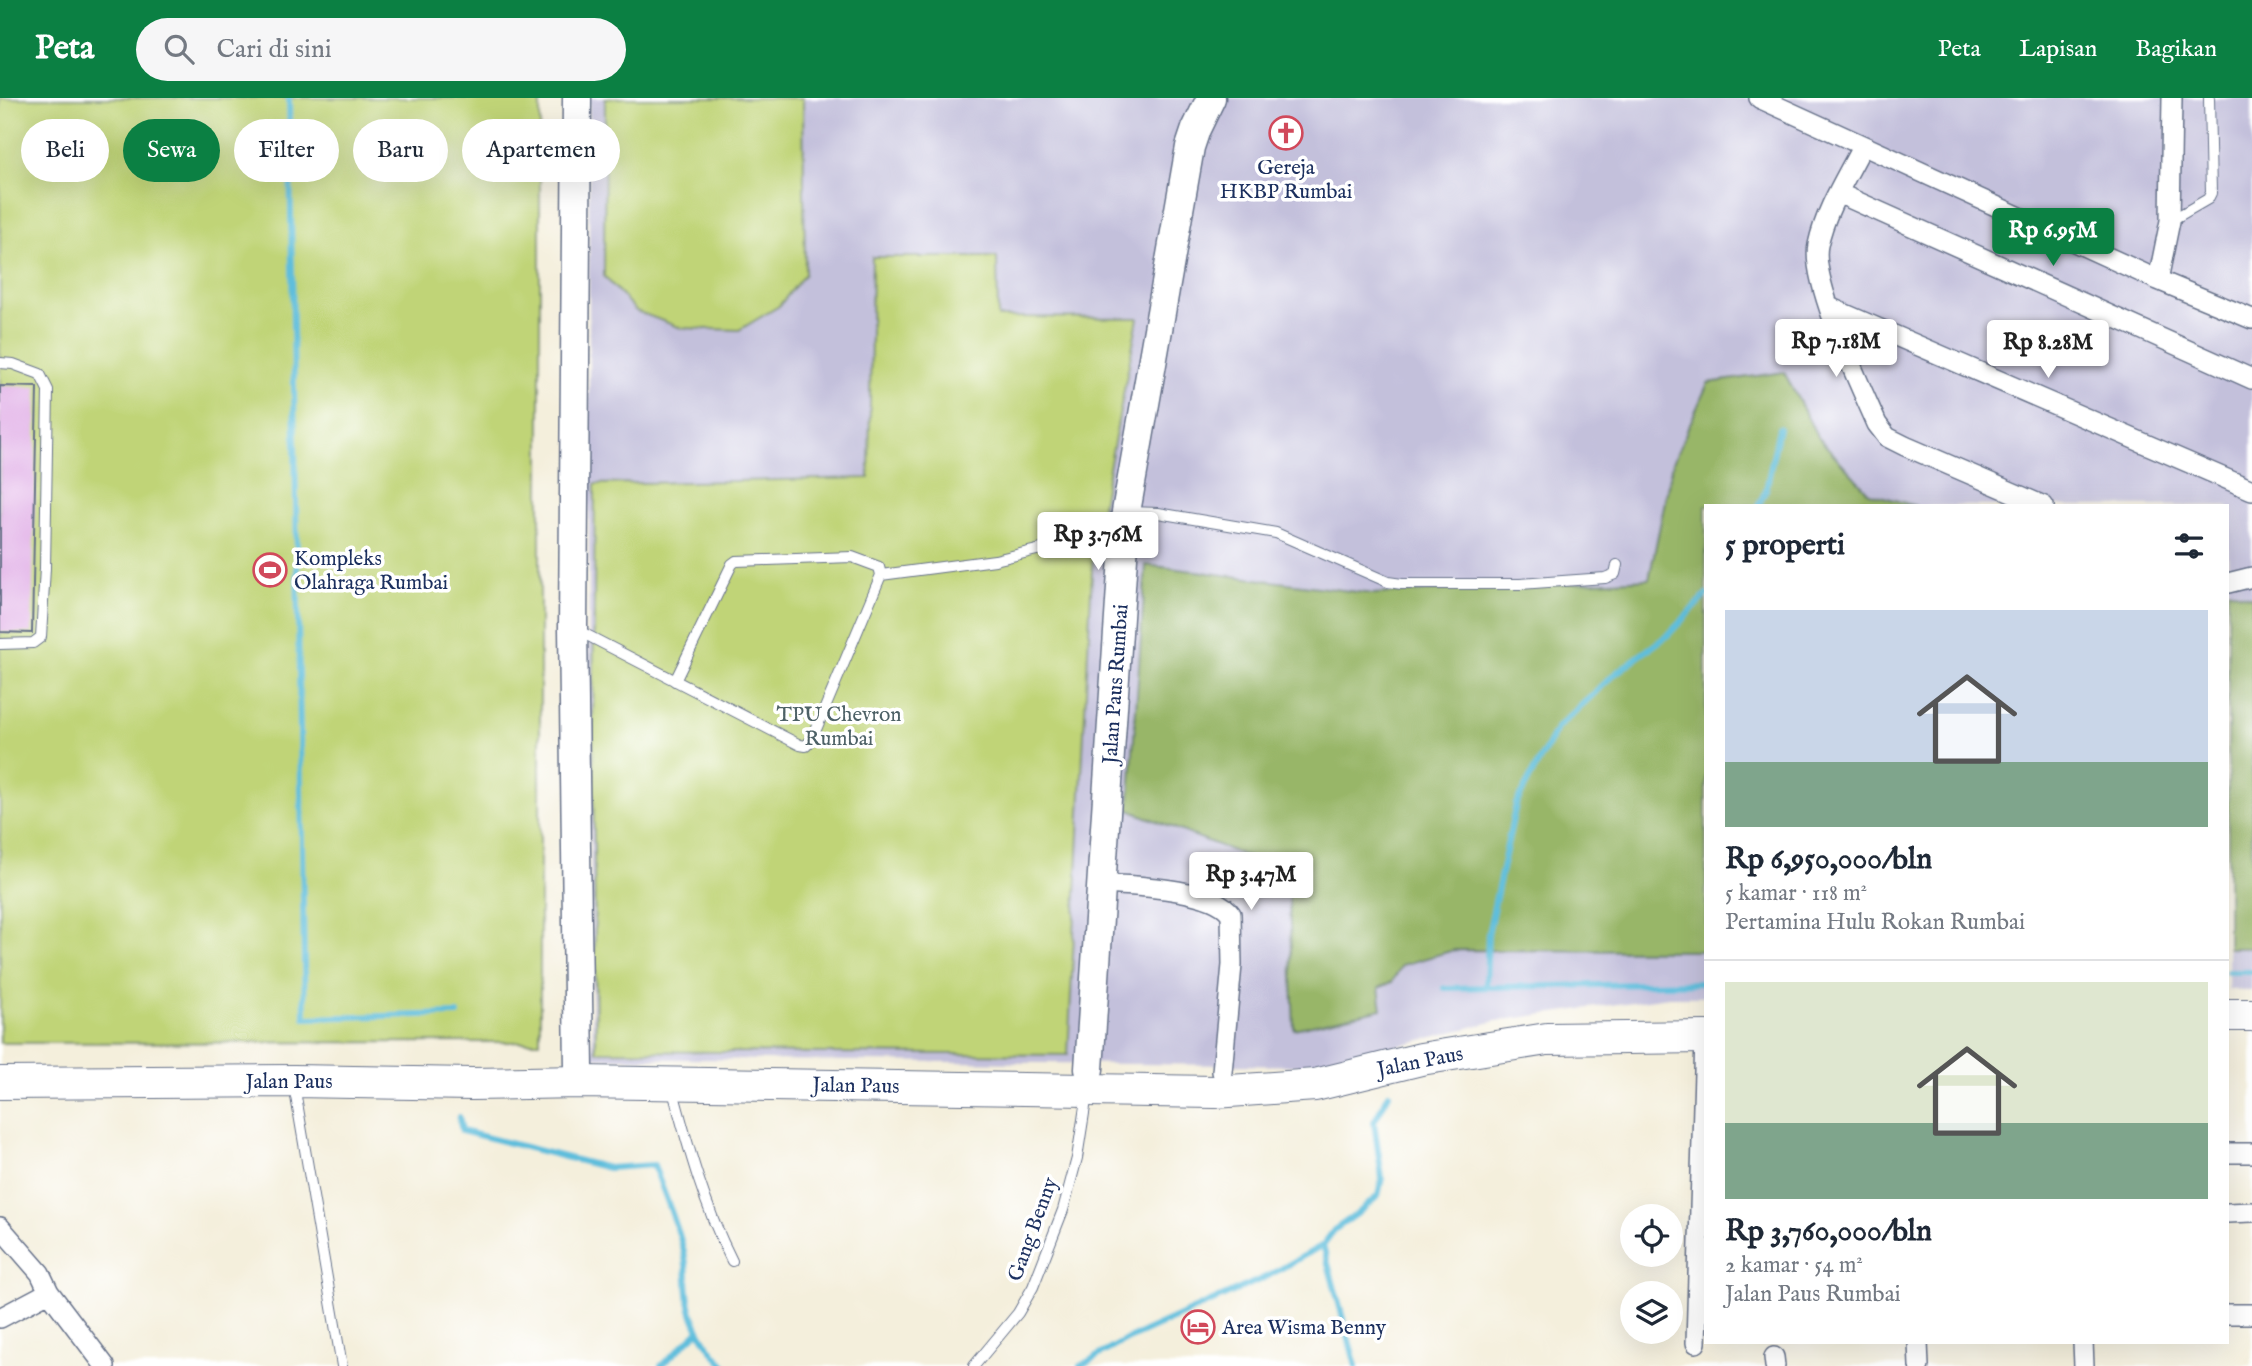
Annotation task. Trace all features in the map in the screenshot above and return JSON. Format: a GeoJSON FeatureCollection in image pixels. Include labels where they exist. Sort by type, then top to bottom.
{"type":"FeatureCollection","features":[{"type":"Feature","properties":{"kind":"main road"},"geometry":{"type":"LineString","coordinates":[[2229,1015],[2252,1015]]}},
{"type":"Feature","properties":{"kind":"main road","name":"Jalan Paus"},"geometry":{"type":"LineString","coordinates":[[0,1083],[294,1081],[472,1084],[579,1075],[671,1083],[1088,1079],[1316,1065],[1418,1040],[1543,1021],[1704,1031]]}},
{"type":"Feature","properties":{"kind":"main road","name":"Jalan Paus"},"geometry":{"type":"LineString","coordinates":[[0,1068],[1088,1079],[1215,1092],[1315,1085],[1410,1061],[1547,1039],[1704,1031]]}},
{"type":"Feature","properties":{"kind":"main road"},"geometry":{"type":"LineString","coordinates":[[2229,1032],[2252,1032]]}},
{"type":"Feature","properties":{"kind":"street"},"geometry":{"type":"LineString","coordinates":[[576,98],[573,628],[579,1075]]}},
{"type":"Feature","properties":{"kind":"street","name":"Jalan Paus Rumbai"},"geometry":{"type":"LineString","coordinates":[[1088,1079],[1125,521],[1190,147],[1211,98]]}},
{"type":"Feature","properties":{"kind":"street"},"geometry":{"type":"LineString","coordinates":[[1759,98],[2158,280],[2252,319]]}},
{"type":"Feature","properties":{"kind":"street"},"geometry":{"type":"LineString","coordinates":[[2158,280],[2170,221],[2172,98]]}},
{"type":"Feature","properties":{"kind":"street"},"geometry":{"type":"LineString","coordinates":[[1863,147],[1838,193],[1818,246],[1816,267],[1829,307],[1877,424],[1887,437],[2039,504]]}},
{"type":"Feature","properties":{"kind":"street"},"geometry":{"type":"LineString","coordinates":[[1838,193],[2252,379]]}},
{"type":"Feature","properties":{"kind":"street"},"geometry":{"type":"LineString","coordinates":[[1829,307],[2252,490]]}},
{"type":"Feature","properties":{"kind":"street"},"geometry":{"type":"LineString","coordinates":[[2229,583],[2252,577]]}},
{"type":"Feature","properties":{"kind":"street"},"geometry":{"type":"LineString","coordinates":[[1102,884],[1158,887],[1205,897],[1228,910],[1232,919],[1232,965],[1222,1072]]}},
{"type":"Feature","properties":{"kind":"street"},"geometry":{"type":"LineString","coordinates":[[1696,1343],[1704,1093]]}},
{"type":"Feature","properties":{"kind":"street"},"geometry":{"type":"LineString","coordinates":[[2229,1153],[2252,1153]]}},
{"type":"Feature","properties":{"kind":"street"},"geometry":{"type":"LineString","coordinates":[[2229,1213],[2252,1212]]}},
{"type":"Feature","properties":{"kind":"street"},"geometry":{"type":"LineString","coordinates":[[0,1227],[40,1273],[49,1292],[105,1366]]}},
{"type":"Feature","properties":{"kind":"street"},"geometry":{"type":"LineString","coordinates":[[0,1318],[49,1292]]}},
{"type":"Feature","properties":{"kind":"street"},"geometry":{"type":"LineString","coordinates":[[2229,1314],[2252,1314]]}},
{"type":"Feature","properties":{"kind":"street"},"geometry":{"type":"LineString","coordinates":[[1918,1344],[1919,1366]]}},
{"type":"Feature","properties":{"kind":"street"},"geometry":{"type":"LineString","coordinates":[[2083,1344],[2084,1366]]}},
{"type":"Feature","properties":{"kind":"lane"},"geometry":{"type":"LineString","coordinates":[[2170,221],[2208,199],[2211,192],[2209,98]]}},
{"type":"Feature","properties":{"kind":"lane"},"geometry":{"type":"LineString","coordinates":[[0,363],[13,364],[40,374],[48,390],[41,637],[33,643],[0,644]]}},
{"type":"Feature","properties":{"kind":"lane"},"geometry":{"type":"LineString","coordinates":[[881,575],[995,560],[1157,513],[1276,533],[1377,578],[1402,584],[1520,583],[1605,578],[1615,573],[1617,565]]}},
{"type":"Feature","properties":{"kind":"lane"},"geometry":{"type":"LineString","coordinates":[[573,628],[675,681],[800,745],[806,746],[813,739],[881,575],[879,567],[852,557],[736,561],[732,564],[675,681]]}},
{"type":"Feature","properties":{"kind":"lane","name":"Gang Benny"},"geometry":{"type":"LineString","coordinates":[[974,1366],[1018,1313],[1033,1287],[1063,1210],[1077,1158],[1088,1079]]}},
{"type":"Feature","properties":{"kind":"lane"},"geometry":{"type":"LineString","coordinates":[[294,1081],[342,1366]]}},
{"type":"Feature","properties":{"kind":"lane"},"geometry":{"type":"LineString","coordinates":[[671,1083],[690,1157],[720,1237],[732,1261]]}},
{"type":"Feature","properties":{"kind":"shaded area"},"geometry":{"type":"Polygon","coordinates":[[[589,98],[2252,98],[2252,990],[2229,990],[2229,504],[1704,504],[1704,997],[1669,997],[1496,1021],[1318,1066],[593,1058],[589,723],[589,182],[620,182],[620,119],[589,119],[589,98]]]}},
{"type":"Feature","properties":{"kind":"green space","name":"Kompleks Olahraga Rumbai"},"geometry":{"type":"Polygon","coordinates":[[[0,98],[540,98],[540,119],[462,119],[462,182],[540,182],[540,1042],[0,1043],[0,98]]]}},
{"type":"Feature","properties":{"kind":"green space"},"geometry":{"type":"Polygon","coordinates":[[[605,98],[803,98],[805,274],[779,306],[739,330],[681,328],[636,311],[604,276],[605,182],[620,182],[620,119],[605,119],[605,98]]]}},
{"type":"Feature","properties":{"kind":"green space","name":"TPU Chevron Rumbai"},"geometry":{"type":"Polygon","coordinates":[[[872,257],[997,257],[998,317],[1138,318],[1093,551],[1068,1055],[596,1051],[593,733],[595,484],[869,478],[872,257]]]}},
{"type":"Feature","properties":{"kind":"green space"},"geometry":{"type":"Polygon","coordinates":[[[1784,372],[1817,436],[1869,493],[1909,504],[1704,504],[1704,951],[1454,950],[1402,965],[1392,982],[1379,988],[1382,1009],[1294,1029],[1288,873],[1129,810],[1146,565],[1373,594],[1649,579],[1673,462],[1708,383],[1784,372]]]}},
{"type":"Feature","properties":{"kind":"green space"},"geometry":{"type":"Polygon","coordinates":[[[2229,590],[2252,597],[2252,948],[2229,948],[2229,590]]]}},
{"type":"Feature","properties":{"kind":"building"},"geometry":{"type":"Polygon","coordinates":[[[0,386],[37,387],[32,633],[0,632],[0,386]]]}},
{"type":"Feature","properties":{"kind":"waterway"},"geometry":{"type":"LineString","coordinates":[[289,98],[305,1018],[458,1014]]}},
{"type":"Feature","properties":{"kind":"waterway"},"geometry":{"type":"LineString","coordinates":[[1759,504],[1766,490],[1779,428]]}},
{"type":"Feature","properties":{"kind":"waterway"},"geometry":{"type":"LineString","coordinates":[[1486,987],[1488,934],[1516,804],[1557,728],[1616,673],[1668,635],[1704,597]]}},
{"type":"Feature","properties":{"kind":"waterway"},"geometry":{"type":"LineString","coordinates":[[2229,972],[2252,972]]}},
{"type":"Feature","properties":{"kind":"waterway"},"geometry":{"type":"LineString","coordinates":[[1445,988],[1704,983]]}},
{"type":"Feature","properties":{"kind":"waterway"},"geometry":{"type":"LineString","coordinates":[[1080,1366],[1124,1341],[1268,1276],[1323,1245],[1334,1230],[1378,1196],[1382,1178],[1374,1122],[1389,1094]]}},
{"type":"Feature","properties":{"kind":"waterway"},"geometry":{"type":"LineString","coordinates":[[459,1117],[462,1131],[608,1168],[654,1165],[681,1241],[694,1319],[707,1344],[725,1366]]}},
{"type":"Feature","properties":{"kind":"waterway"},"geometry":{"type":"LineString","coordinates":[[1323,1245],[1356,1366]]}},
{"type":"Feature","properties":{"kind":"waterway"},"geometry":{"type":"LineString","coordinates":[[661,1366],[699,1330]]}},
{"type":"Feature","properties":{"kind":"place","name":"Gereja HKBP Rumbai"},"geometry":{"type":"Point","coordinates":[1286,133]}},
{"type":"Feature","properties":{"kind":"place","name":"Kompleks Olahraga Rumbai"},"geometry":{"type":"Point","coordinates":[270,570]}},
{"type":"Feature","properties":{"kind":"place","name":"Area Wisma Benny"},"geometry":{"type":"Point","coordinates":[1198,1327]}}]}
